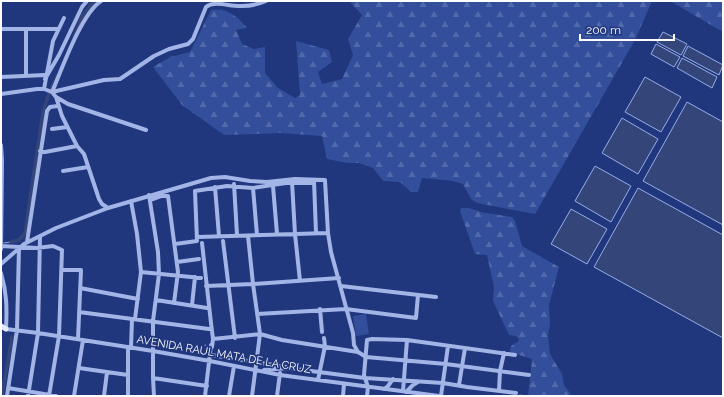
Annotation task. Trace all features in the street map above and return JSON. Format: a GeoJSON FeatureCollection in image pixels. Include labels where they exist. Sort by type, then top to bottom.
{"type":"FeatureCollection","features":[{"type":"Feature","properties":{"kind":"street"},"geometry":{"type":"LineString","coordinates":[[45,77],[60,54],[82,7],[87,1]]}},
{"type":"Feature","properties":{"kind":"street"},"geometry":{"type":"LineString","coordinates":[[52,92],[80,27],[91,9],[101,1]]}},
{"type":"Feature","properties":{"kind":"street"},"geometry":{"type":"LineString","coordinates":[[52,92],[104,80],[120,79],[154,56],[170,49],[188,44],[193,39],[206,7],[210,3],[217,2],[242,6],[266,1]]}},
{"type":"Feature","properties":{"kind":"street"},"geometry":{"type":"LineString","coordinates":[[44,89],[45,77],[54,41],[64,18]]}},
{"type":"Feature","properties":{"kind":"street"},"geometry":{"type":"LineString","coordinates":[[1,29],[58,29]]}},
{"type":"Feature","properties":{"kind":"street"},"geometry":{"type":"LineString","coordinates":[[26,29],[26,76]]}},
{"type":"Feature","properties":{"kind":"street"},"geometry":{"type":"LineString","coordinates":[[1,77],[45,77]]}},
{"type":"Feature","properties":{"kind":"street"},"geometry":{"type":"LineString","coordinates":[[1,94],[44,89],[52,92],[56,97],[68,104],[146,130]]}},
{"type":"Feature","properties":{"kind":"street"},"geometry":{"type":"LineString","coordinates":[[56,97],[77,146],[84,154],[102,210]]}},
{"type":"Feature","properties":{"kind":"street"},"geometry":{"type":"LineString","coordinates":[[27,242],[47,111],[50,107],[59,107],[62,104],[68,104]]}},
{"type":"Feature","properties":{"kind":"street"},"geometry":{"type":"LineString","coordinates":[[52,129],[68,126]]}},
{"type":"Feature","properties":{"kind":"street"},"geometry":{"type":"LineString","coordinates":[[1,145],[1,247],[40,248],[53,246],[62,250],[59,336],[49,396]]}},
{"type":"Feature","properties":{"kind":"street"},"geometry":{"type":"LineString","coordinates":[[40,151],[51,152],[77,146]]}},
{"type":"Feature","properties":{"kind":"street"},"geometry":{"type":"LineString","coordinates":[[63,172],[88,166]]}},
{"type":"Feature","properties":{"kind":"street"},"geometry":{"type":"LineString","coordinates":[[1,264],[27,242],[56,228],[108,208],[150,197],[210,178],[225,177],[267,182],[325,180],[328,232],[331,252],[342,286],[346,309],[353,333],[354,345],[358,352]]}},
{"type":"Feature","properties":{"kind":"street"},"geometry":{"type":"LineString","coordinates":[[234,179],[237,235]]}},
{"type":"Feature","properties":{"kind":"street"},"geometry":{"type":"LineString","coordinates":[[197,238],[195,191],[234,186],[253,188],[273,186],[292,181]]}},
{"type":"Feature","properties":{"kind":"street"},"geometry":{"type":"LineString","coordinates":[[292,181],[295,234],[300,281]]}},
{"type":"Feature","properties":{"kind":"street"},"geometry":{"type":"LineString","coordinates":[[314,181],[316,233]]}},
{"type":"Feature","properties":{"kind":"street"},"geometry":{"type":"LineString","coordinates":[[273,186],[278,234]]}},
{"type":"Feature","properties":{"kind":"street"},"geometry":{"type":"LineString","coordinates":[[215,188],[219,236]]}},
{"type":"Feature","properties":{"kind":"street"},"geometry":{"type":"LineString","coordinates":[[253,188],[257,235]]}},
{"type":"Feature","properties":{"kind":"street"},"geometry":{"type":"LineString","coordinates":[[150,197],[168,196],[178,276],[174,302]]}},
{"type":"Feature","properties":{"kind":"street"},"geometry":{"type":"LineString","coordinates":[[150,197],[158,252],[159,274],[153,321],[154,396]]}},
{"type":"Feature","properties":{"kind":"street"},"geometry":{"type":"LineString","coordinates":[[99,199],[102,204],[108,208]]}},
{"type":"Feature","properties":{"kind":"street"},"geometry":{"type":"LineString","coordinates":[[128,396],[129,347],[138,299],[141,272],[137,234],[131,201]]}},
{"type":"Feature","properties":{"kind":"street"},"geometry":{"type":"LineString","coordinates":[[175,244],[196,241],[197,238],[219,236],[328,232]]}},
{"type":"Feature","properties":{"kind":"street"},"geometry":{"type":"LineString","coordinates":[[28,394],[38,332],[40,236]]}},
{"type":"Feature","properties":{"kind":"street"},"geometry":{"type":"LineString","coordinates":[[248,236],[256,314],[260,334],[252,396]]}},
{"type":"Feature","properties":{"kind":"street"},"geometry":{"type":"LineString","coordinates":[[223,242],[235,338]]}},
{"type":"Feature","properties":{"kind":"street"},"geometry":{"type":"LineString","coordinates":[[202,243],[213,339],[205,396]]}},
{"type":"Feature","properties":{"kind":"street"},"geometry":{"type":"LineString","coordinates":[[7,396],[17,330],[19,248]]}},
{"type":"Feature","properties":{"kind":"street"},"geometry":{"type":"LineString","coordinates":[[177,262],[199,259]]}},
{"type":"Feature","properties":{"kind":"street"},"geometry":{"type":"LineString","coordinates":[[61,270],[81,270],[78,339]]}},
{"type":"Feature","properties":{"kind":"street"},"geometry":{"type":"LineString","coordinates":[[141,272],[201,278]]}},
{"type":"Feature","properties":{"kind":"street"},"geometry":{"type":"LineString","coordinates":[[1,273],[6,288],[7,299],[3,329]]}},
{"type":"Feature","properties":{"kind":"street"},"geometry":{"type":"LineString","coordinates":[[192,305],[195,277]]}},
{"type":"Feature","properties":{"kind":"street"},"geometry":{"type":"LineString","coordinates":[[206,286],[339,278]]}},
{"type":"Feature","properties":{"kind":"street"},"geometry":{"type":"LineString","coordinates":[[342,286],[436,297]]}},
{"type":"Feature","properties":{"kind":"street"},"geometry":{"type":"LineString","coordinates":[[80,288],[138,299]]}},
{"type":"Feature","properties":{"kind":"street"},"geometry":{"type":"LineString","coordinates":[[256,314],[346,309],[416,318],[418,295]]}},
{"type":"Feature","properties":{"kind":"street"},"geometry":{"type":"LineString","coordinates":[[156,300],[207,306],[212,347]]}},
{"type":"Feature","properties":{"kind":"street"},"geometry":{"type":"LineString","coordinates":[[320,310],[322,332]]}},
{"type":"Feature","properties":{"kind":"street"},"geometry":{"type":"LineString","coordinates":[[79,312],[209,329]]}},
{"type":"Feature","properties":{"kind":"street","name":"AVENIDA RAÚL MATA DE LA CRUZ"},"geometry":{"type":"LineString","coordinates":[[3,329],[38,332],[129,347],[280,375],[405,391],[412,394],[440,396]]}},
{"type":"Feature","properties":{"kind":"street"},"geometry":{"type":"LineString","coordinates":[[213,339],[235,338],[260,334],[282,340],[358,352],[366,357],[446,364],[529,375]]}},
{"type":"Feature","properties":{"kind":"street"},"geometry":{"type":"LineString","coordinates":[[318,380],[324,338]]}},
{"type":"Feature","properties":{"kind":"street"},"geometry":{"type":"LineString","coordinates":[[74,396],[83,340]]}},
{"type":"Feature","properties":{"kind":"street"},"geometry":{"type":"LineString","coordinates":[[367,396],[368,387],[364,378],[367,340],[407,340],[515,355]]}},
{"type":"Feature","properties":{"kind":"street"},"geometry":{"type":"LineString","coordinates":[[405,391],[404,380],[407,340]]}},
{"type":"Feature","properties":{"kind":"street"},"geometry":{"type":"LineString","coordinates":[[440,396],[448,346]]}},
{"type":"Feature","properties":{"kind":"street"},"geometry":{"type":"LineString","coordinates":[[459,385],[465,348]]}},
{"type":"Feature","properties":{"kind":"street"},"geometry":{"type":"LineString","coordinates":[[499,391],[500,372],[504,353]]}},
{"type":"Feature","properties":{"kind":"street"},"geometry":{"type":"LineString","coordinates":[[211,354],[288,368],[364,378],[443,383],[516,392]]}},
{"type":"Feature","properties":{"kind":"street"},"geometry":{"type":"LineString","coordinates":[[229,396],[234,366]]}},
{"type":"Feature","properties":{"kind":"street"},"geometry":{"type":"LineString","coordinates":[[79,368],[128,375]]}},
{"type":"Feature","properties":{"kind":"street"},"geometry":{"type":"LineString","coordinates":[[255,370],[288,368]]}},
{"type":"Feature","properties":{"kind":"street"},"geometry":{"type":"LineString","coordinates":[[277,396],[281,369]]}},
{"type":"Feature","properties":{"kind":"street"},"geometry":{"type":"LineString","coordinates":[[104,396],[107,372]]}},
{"type":"Feature","properties":{"kind":"street"},"geometry":{"type":"LineString","coordinates":[[153,378],[207,386]]}},
{"type":"Feature","properties":{"kind":"street"},"geometry":{"type":"LineString","coordinates":[[384,389],[393,379]]}},
{"type":"Feature","properties":{"kind":"street"},"geometry":{"type":"LineString","coordinates":[[405,391],[412,385],[421,381]]}},
{"type":"Feature","properties":{"kind":"street"},"geometry":{"type":"LineString","coordinates":[[343,396],[344,384]]}},
{"type":"Feature","properties":{"kind":"street"},"geometry":{"type":"LineString","coordinates":[[8,388],[28,394],[56,396]]}},
{"type":"Feature","properties":{"kind":"green space"},"geometry":{"type":"Polygon","coordinates":[[[349,1],[652,1],[635,40],[535,214],[477,203],[471,199],[463,184],[453,181],[422,178],[418,192],[411,192],[400,182],[383,181],[373,168],[359,163],[347,163],[327,159],[322,136],[281,133],[224,135],[182,105],[153,67],[170,57],[190,52],[211,10],[217,9],[227,11],[235,16],[247,28],[236,30],[242,44],[254,49],[265,47],[265,73],[278,88],[295,98],[300,95],[296,41],[329,50],[332,62],[318,72],[322,84],[342,79],[353,55],[348,39],[362,15],[349,1]]]}},
{"type":"Feature","properties":{"kind":"green space"},"geometry":{"type":"Polygon","coordinates":[[[670,1],[723,1],[723,32],[670,1]]]}},
{"type":"Feature","properties":{"kind":"green space"},"geometry":{"type":"Polygon","coordinates":[[[461,208],[469,208],[481,212],[512,217],[515,221],[522,246],[559,267],[549,305],[550,324],[548,336],[550,354],[562,374],[564,385],[572,396],[528,396],[532,359],[510,352],[511,346],[518,342],[519,339],[516,336],[509,335],[493,301],[494,287],[487,255],[475,254],[460,211],[461,208]]]}},
{"type":"Feature","properties":{"kind":"green space"},"geometry":{"type":"Polygon","coordinates":[[[366,314],[369,334],[356,336],[353,316],[366,314]]]}},
{"type":"Feature","properties":{"kind":"shaded area"},"geometry":{"type":"Polygon","coordinates":[[[663,32],[687,44],[681,55],[657,42],[663,32]]]}},
{"type":"Feature","properties":{"kind":"shaded area"},"geometry":{"type":"Polygon","coordinates":[[[656,44],[680,57],[674,67],[651,54],[656,44]]]}},
{"type":"Feature","properties":{"kind":"shaded area"},"geometry":{"type":"Polygon","coordinates":[[[688,46],[723,65],[719,75],[683,56],[688,46]]]}},
{"type":"Feature","properties":{"kind":"shaded area"},"geometry":{"type":"Polygon","coordinates":[[[682,58],[717,77],[712,88],[677,68],[682,58]]]}},
{"type":"Feature","properties":{"kind":"shaded area"},"geometry":{"type":"Polygon","coordinates":[[[645,77],[681,97],[661,132],[625,112],[645,77]]]}},
{"type":"Feature","properties":{"kind":"shaded area"},"geometry":{"type":"Polygon","coordinates":[[[687,102],[723,122],[723,225],[643,181],[687,102]]]}},
{"type":"Feature","properties":{"kind":"shaded area"},"geometry":{"type":"Polygon","coordinates":[[[622,118],[658,139],[638,174],[602,153],[622,118]]]}},
{"type":"Feature","properties":{"kind":"shaded area"},"geometry":{"type":"Polygon","coordinates":[[[595,166],[631,186],[611,222],[575,201],[595,166]]]}},
{"type":"Feature","properties":{"kind":"shaded area"},"geometry":{"type":"Polygon","coordinates":[[[638,188],[723,235],[723,338],[594,267],[638,188]]]}},
{"type":"Feature","properties":{"kind":"shaded area"},"geometry":{"type":"Polygon","coordinates":[[[571,209],[607,229],[587,264],[551,244],[571,209]]]}},
{"type":"Feature","properties":{"kind":"waterway"},"geometry":{"type":"LineString","coordinates":[[74,37],[83,15],[94,1]]}},
{"type":"Feature","properties":{"kind":"waterway"},"geometry":{"type":"LineString","coordinates":[[11,242],[19,240],[25,233],[43,112],[57,76]]}},
{"type":"Feature","properties":{"kind":"waterway"},"geometry":{"type":"LineString","coordinates":[[4,243],[11,242]]}},
{"type":"Feature","properties":{"kind":"waterway"},"geometry":{"type":"LineString","coordinates":[[2,396],[12,337]]}}]}
